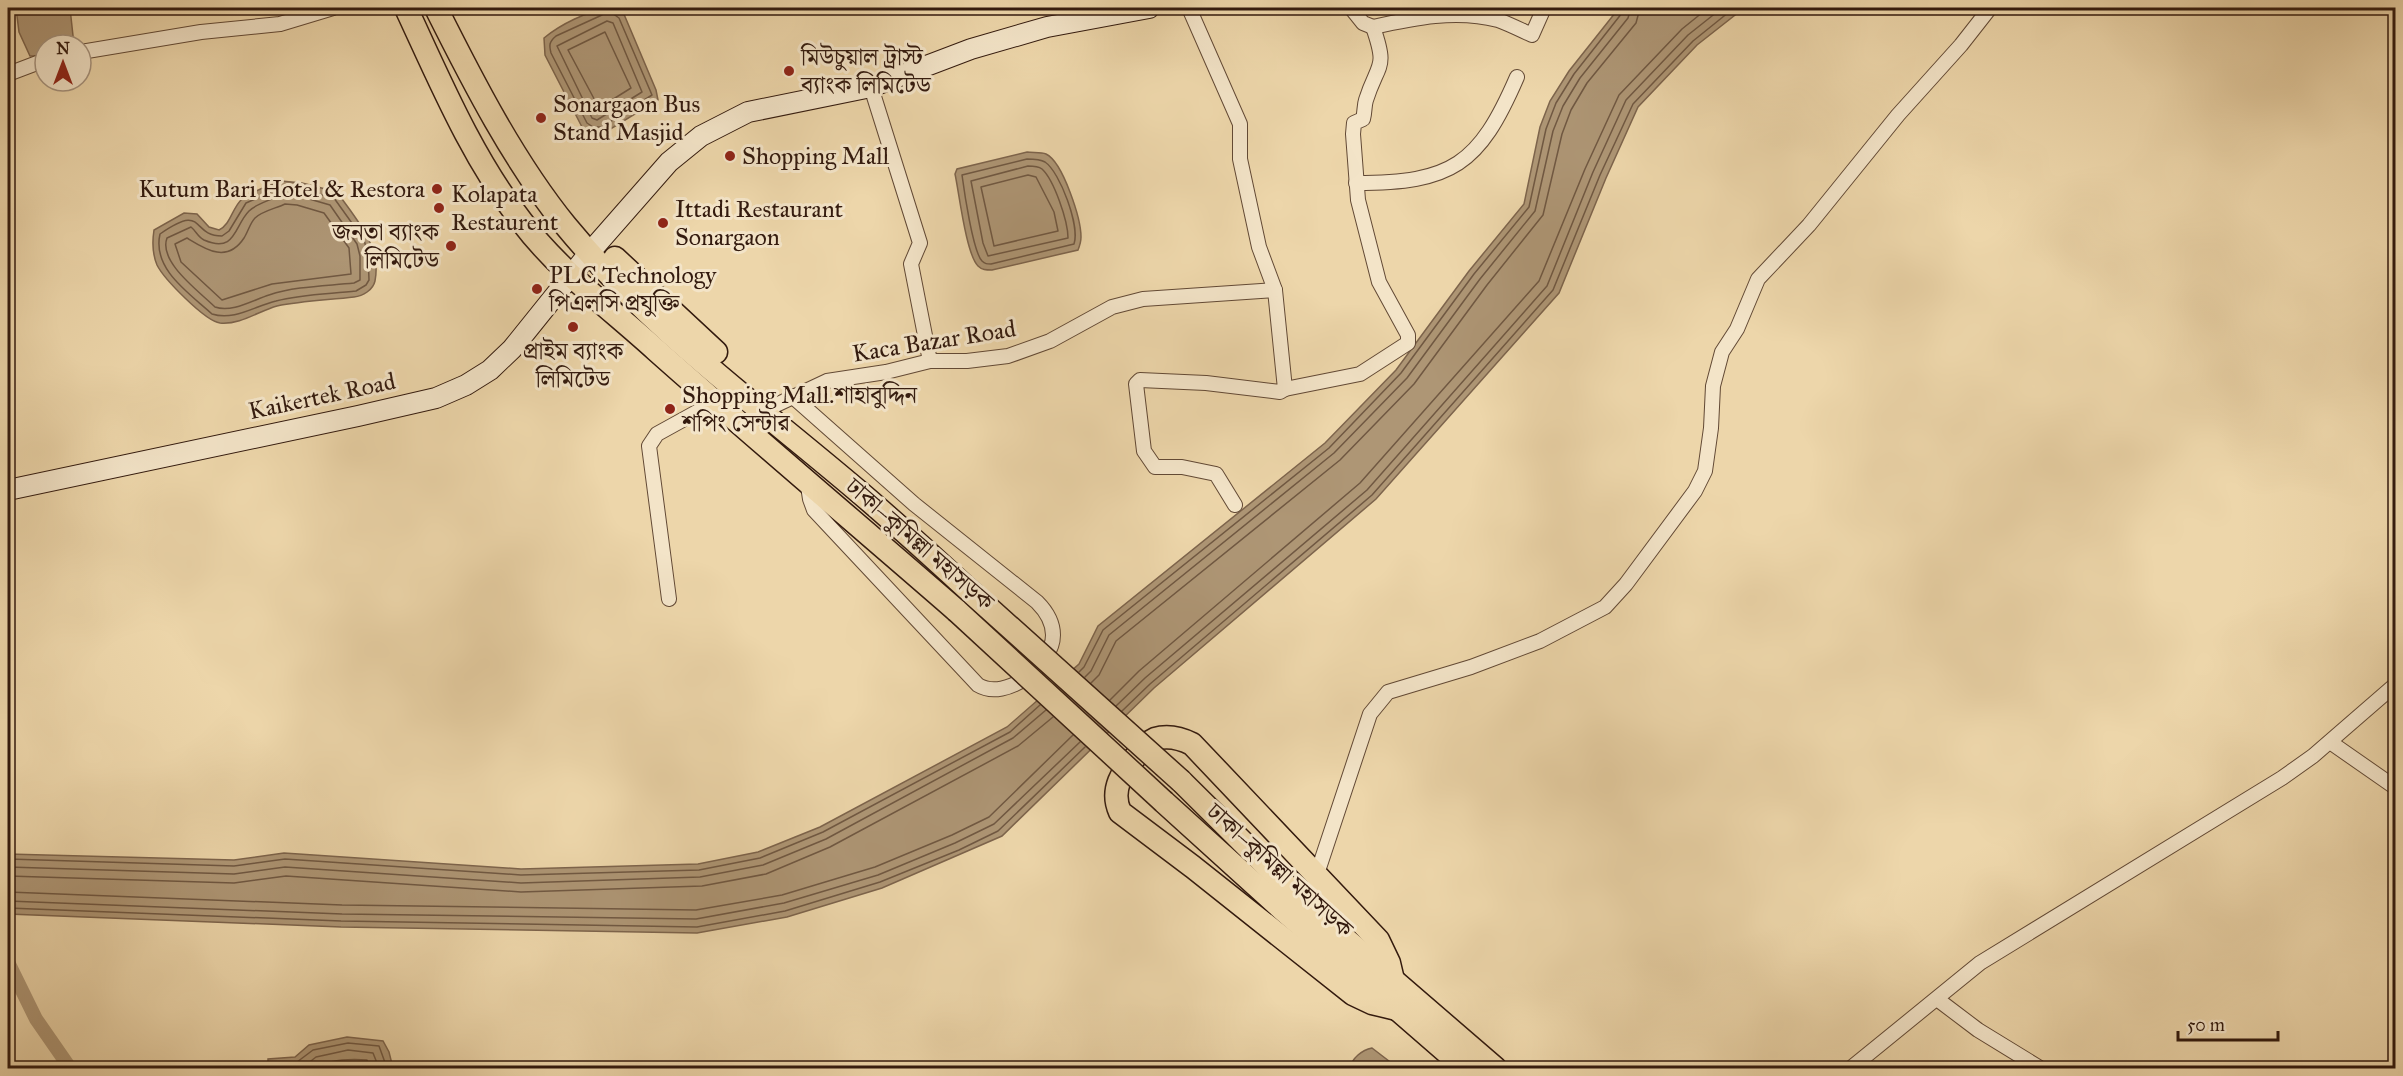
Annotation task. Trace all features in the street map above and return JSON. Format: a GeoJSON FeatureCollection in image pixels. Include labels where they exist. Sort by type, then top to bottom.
{"type":"FeatureCollection","features":[{"type":"Feature","properties":{"kind":"highway","name":"ঢাকা–কুমিল্লা মহাসড়ক"},"geometry":{"type":"LineString","coordinates":[[406,8],[480,160],[522,222],[573,275],[715,402],[957,611],[1282,909],[1465,1068]]}},
{"type":"Feature","properties":{"kind":"highway","name":"ঢাকা–কুমিল্লা মহাসড়ক"},"geometry":{"type":"LineString","coordinates":[[436,8],[464,64],[545,199],[594,247],[648,314],[890,519],[1181,782],[1305,904],[1495,1068]]}},
{"type":"Feature","properties":{"kind":"highway"},"geometry":{"type":"LineString","coordinates":[[450,8],[478,66],[520,139],[594,247],[685,324],[784,401],[890,519]]}},
{"type":"Feature","properties":{"kind":"highway"},"geometry":{"type":"LineString","coordinates":[[1393,980],[1389,963],[1378,940],[1191,744],[1181,739],[1167,737],[1147,743],[1123,772],[1116,793],[1116,803],[1120,812],[1353,994],[1372,1003],[1397,1009]]}},
{"type":"Feature","properties":{"kind":"main road","name":"Kaikertek Road"},"geometry":{"type":"LineString","coordinates":[[8,490],[436,398],[466,385],[490,370],[532,326],[594,247],[669,162],[701,136],[748,112],[871,87],[970,50],[1047,27],[1149,8]]}},
{"type":"Feature","properties":{"kind":"street"},"geometry":{"type":"LineString","coordinates":[[93,50],[201,32],[280,24],[333,8]]}},
{"type":"Feature","properties":{"kind":"street"},"geometry":{"type":"LineString","coordinates":[[1189,8],[1240,123],[1240,159],[1259,247],[1275,290],[1285,390]]}},
{"type":"Feature","properties":{"kind":"street"},"geometry":{"type":"LineString","coordinates":[[1351,8],[1363,23],[1373,27],[1424,16],[1469,16],[1499,21],[1532,35],[1544,8]]}},
{"type":"Feature","properties":{"kind":"street"},"geometry":{"type":"LineString","coordinates":[[1316,877],[1370,714],[1388,692],[1471,667],[1540,641],[1605,608],[1626,584],[1695,491],[1706,471],[1713,386],[1722,352],[1737,329],[1758,279],[1809,225],[1898,115],[1961,45],[1990,8]]}},
{"type":"Feature","properties":{"kind":"street"},"geometry":{"type":"LineString","coordinates":[[1235,505],[1216,474],[1182,467],[1155,467],[1144,450],[1136,384],[1140,380],[1171,381],[1280,392],[1360,374],[1408,343],[1408,335],[1379,282],[1358,200],[1356,183],[1354,123],[1364,119],[1365,101],[1381,62],[1382,52],[1373,27]]}},
{"type":"Feature","properties":{"kind":"street"},"geometry":{"type":"LineString","coordinates":[[8,74],[33,65]]}},
{"type":"Feature","properties":{"kind":"street"},"geometry":{"type":"LineString","coordinates":[[1356,183],[1393,183],[1426,178],[1445,172],[1472,154],[1504,108],[1517,77]]}},
{"type":"Feature","properties":{"kind":"street"},"geometry":{"type":"LineString","coordinates":[[871,87],[920,243],[911,264],[930,361]]}},
{"type":"Feature","properties":{"kind":"street","name":"Kaca Bazar Road"},"geometry":{"type":"LineString","coordinates":[[784,401],[826,381],[886,372],[930,361],[968,361],[1008,356],[1050,341],[1113,307],[1143,299],[1275,290]]}},
{"type":"Feature","properties":{"kind":"street"},"geometry":{"type":"LineString","coordinates":[[784,401],[1037,602],[1050,618],[1053,635],[1052,643],[1042,662],[1019,682],[1006,689],[991,691],[978,685],[814,510],[807,480]]}},
{"type":"Feature","properties":{"kind":"street"},"geometry":{"type":"LineString","coordinates":[[669,599],[650,446],[657,434],[715,402]]}},
{"type":"Feature","properties":{"kind":"street"},"geometry":{"type":"LineString","coordinates":[[1851,1068],[1980,963],[2282,778],[2330,742],[2396,684]]}},
{"type":"Feature","properties":{"kind":"street"},"geometry":{"type":"LineString","coordinates":[[2330,742],[2396,788]]}},
{"type":"Feature","properties":{"kind":"street"},"geometry":{"type":"LineString","coordinates":[[1937,999],[1978,1030],[2040,1068]]}},
{"type":"Feature","properties":{"kind":"water"},"geometry":{"type":"Polygon","coordinates":[[[16,8],[70,8],[73,33],[33,33],[33,56],[30,56],[19,32],[16,8]]]}},
{"type":"Feature","properties":{"kind":"water"},"geometry":{"type":"Polygon","coordinates":[[[608,8],[623,12],[656,90],[658,100],[604,133],[591,132],[582,127],[545,55],[544,38],[574,19],[608,8]]]}},
{"type":"Feature","properties":{"kind":"water"},"geometry":{"type":"Polygon","coordinates":[[[1619,8],[1744,8],[1697,45],[1638,107],[1559,293],[1376,499],[1154,688],[1002,836],[882,888],[787,917],[697,933],[341,927],[8,914],[8,854],[234,860],[284,853],[521,869],[698,864],[758,852],[820,827],[1007,727],[1079,664],[1098,626],[1325,443],[1396,370],[1469,271],[1524,204],[1540,127],[1550,101],[1569,71],[1619,8]]]}},
{"type":"Feature","properties":{"kind":"water"},"geometry":{"type":"Polygon","coordinates":[[[1027,152],[1046,154],[1059,168],[1065,179],[1078,218],[1081,237],[1079,248],[992,270],[983,269],[978,266],[970,249],[955,174],[957,169],[1027,152]]]}},
{"type":"Feature","properties":{"kind":"water"},"geometry":{"type":"Polygon","coordinates":[[[281,181],[302,183],[337,192],[359,222],[371,244],[376,268],[374,284],[367,292],[357,296],[277,306],[235,322],[213,321],[176,289],[157,265],[153,252],[154,230],[184,213],[197,214],[209,227],[219,230],[226,224],[242,199],[281,181]]]}},
{"type":"Feature","properties":{"kind":"water"},"geometry":{"type":"Polygon","coordinates":[[[347,1037],[383,1041],[389,1052],[393,1068],[268,1068],[268,1059],[295,1057],[309,1045],[347,1037]]]}},
{"type":"Feature","properties":{"kind":"water"},"geometry":{"type":"Polygon","coordinates":[[[1372,1048],[1398,1068],[1350,1068],[1358,1055],[1372,1048]]]}},
{"type":"Feature","properties":{"kind":"waterway"},"geometry":{"type":"LineString","coordinates":[[8,962],[36,1019],[70,1068]]}},
{"type":"Feature","properties":{"kind":"place","name":"মিউচুয়াল ট্রাস্ট ব্যাংক লিমিটেড"},"geometry":{"type":"Point","coordinates":[789,71]}},
{"type":"Feature","properties":{"kind":"place","name":"Sonargaon Bus Stand Masjid"},"geometry":{"type":"Point","coordinates":[541,118]}},
{"type":"Feature","properties":{"kind":"place","name":"Shopping Mall"},"geometry":{"type":"Point","coordinates":[730,156]}},
{"type":"Feature","properties":{"kind":"place","name":"Kutum Bari Hotel & Restora"},"geometry":{"type":"Point","coordinates":[437,189]}},
{"type":"Feature","properties":{"kind":"place","name":"Kolapata Restaurent"},"geometry":{"type":"Point","coordinates":[439,208]}},
{"type":"Feature","properties":{"kind":"place","name":"Ittadi Restaurant Sonargaon"},"geometry":{"type":"Point","coordinates":[663,223]}},
{"type":"Feature","properties":{"kind":"place","name":"জনতা ব্যাংক লিমিটেড"},"geometry":{"type":"Point","coordinates":[451,246]}},
{"type":"Feature","properties":{"kind":"place","name":"PLC Technology পিএলসি প্রযুক্তি"},"geometry":{"type":"Point","coordinates":[537,289]}},
{"type":"Feature","properties":{"kind":"place","name":"প্রাইম ব্যাংক লিমিটেড"},"geometry":{"type":"Point","coordinates":[573,327]}},
{"type":"Feature","properties":{"kind":"place","name":"Shopping Mall.শাহাবুদ্দিন শপিং সেন্টার"},"geometry":{"type":"Point","coordinates":[670,409]}}]}
